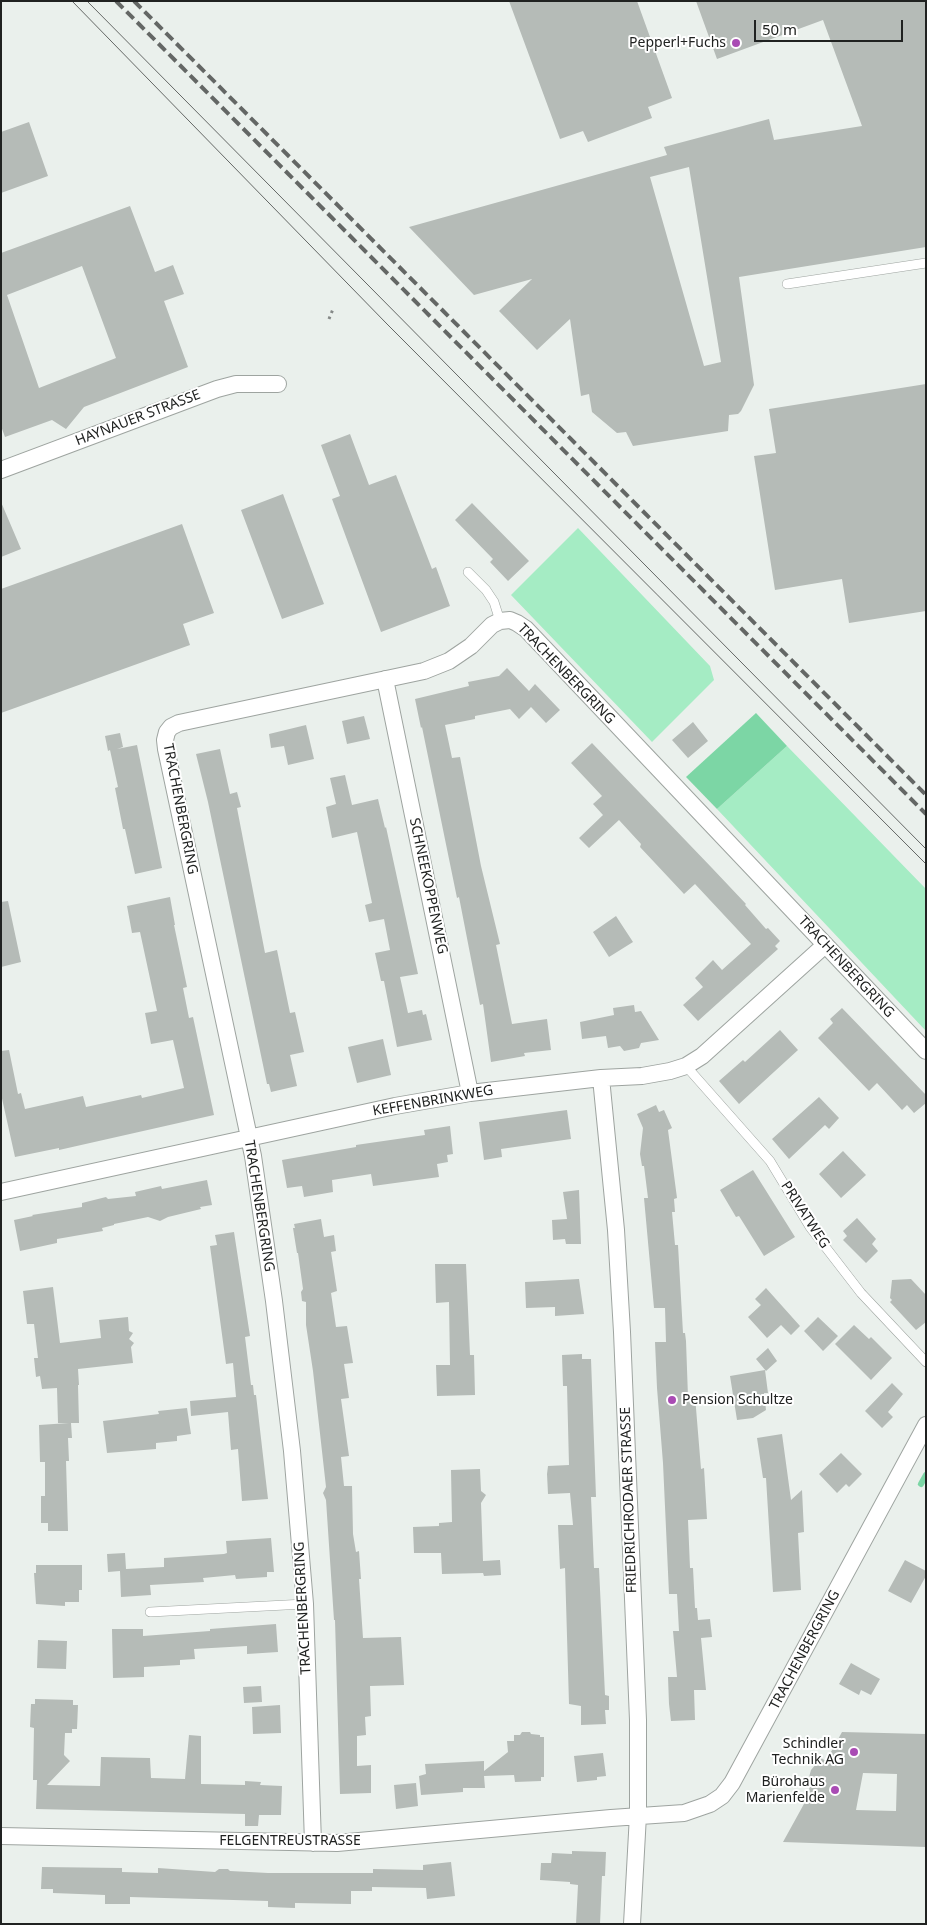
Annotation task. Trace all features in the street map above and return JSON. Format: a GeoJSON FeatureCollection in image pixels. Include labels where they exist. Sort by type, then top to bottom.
{"type":"FeatureCollection","features":[{"type":"Feature","properties":{"kind":"street","name":"HAYNAUER STRASSE"},"geometry":{"type":"LineString","coordinates":[[1,470],[217,388],[236,384],[278,384]]}},
{"type":"Feature","properties":{"kind":"street","name":"TRACHENBERGRING"},"geometry":{"type":"LineString","coordinates":[[313,1843],[305,1604],[285,1387],[274,1300],[249,1138],[166,749],[165,740],[167,732],[171,727],[179,723],[424,670],[449,661],[471,646],[492,625],[500,621],[510,620],[524,628],[926,1051]]}},
{"type":"Feature","properties":{"kind":"street","name":"SCHNEEKOPPENWEG"},"geometry":{"type":"LineString","coordinates":[[385,679],[470,1093]]}},
{"type":"Feature","properties":{"kind":"street","name":"KEFFENBRINKWEG"},"geometry":{"type":"LineString","coordinates":[[1,1192],[380,1109],[470,1093],[601,1078],[642,1076],[670,1071],[686,1066],[714,1047],[826,946]]}},
{"type":"Feature","properties":{"kind":"street","name":"FRIEDRICHRODAER STRASSE"},"geometry":{"type":"LineString","coordinates":[[601,1078],[616,1230],[622,1332],[638,1720],[638,1815],[632,1924]]}},
{"type":"Feature","properties":{"kind":"street","name":"TRACHENBERGRING"},"geometry":{"type":"LineString","coordinates":[[638,1815],[684,1813],[699,1810],[722,1796],[732,1783],[926,1425]]}},
{"type":"Feature","properties":{"kind":"street","name":"FELGENTREUSTRASSE"},"geometry":{"type":"LineString","coordinates":[[1,1836],[338,1844],[638,1815]]}},
{"type":"Feature","properties":{"kind":"lane"},"geometry":{"type":"LineString","coordinates":[[787,284],[926,263]]}},
{"type":"Feature","properties":{"kind":"lane"},"geometry":{"type":"LineString","coordinates":[[468,572],[486,590],[494,602],[500,621]]}},
{"type":"Feature","properties":{"kind":"lane","name":"PRIVATWEG"},"geometry":{"type":"LineString","coordinates":[[686,1066],[770,1160],[810,1227],[861,1293],[926,1362]]}},
{"type":"Feature","properties":{"kind":"lane"},"geometry":{"type":"LineString","coordinates":[[150,1612],[305,1604]]}},
{"type":"Feature","properties":{"kind":"path"},"geometry":{"type":"LineString","coordinates":[[329,319],[333,309]]}},
{"type":"Feature","properties":{"kind":"shaded area"},"geometry":{"type":"Polygon","coordinates":[[[578,528],[710,666],[714,680],[652,742],[511,595],[578,528]]]}},
{"type":"Feature","properties":{"kind":"shaded area"},"geometry":{"type":"Polygon","coordinates":[[[756,713],[787,746],[717,809],[686,777],[756,713]]]}},
{"type":"Feature","properties":{"kind":"shaded area"},"geometry":{"type":"Polygon","coordinates":[[[787,746],[926,889],[926,1031],[717,809],[787,746]]]}},
{"type":"Feature","properties":{"kind":"building"},"geometry":{"type":"Polygon","coordinates":[[[509,1],[637,1],[672,98],[648,107],[652,118],[588,142],[583,131],[560,139],[509,1]]]}},
{"type":"Feature","properties":{"kind":"building"},"geometry":{"type":"Polygon","coordinates":[[[696,1],[926,1],[926,247],[739,277],[754,385],[741,411],[738,414],[729,415],[728,431],[633,446],[626,432],[617,433],[592,412],[589,394],[581,396],[570,319],[537,350],[499,311],[532,279],[474,295],[409,227],[667,155],[664,147],[769,119],[774,140],[862,126],[823,20],[717,59],[696,1]],[[689,167],[650,177],[704,366],[721,362],[689,167]]]}},
{"type":"Feature","properties":{"kind":"building"},"geometry":{"type":"Polygon","coordinates":[[[29,122],[48,176],[1,193],[1,132],[29,122]]]}},
{"type":"Feature","properties":{"kind":"building"},"geometry":{"type":"Polygon","coordinates":[[[130,206],[155,272],[173,265],[184,294],[164,301],[188,367],[84,407],[66,429],[52,420],[5,437],[1,426],[1,253],[130,206]],[[82,266],[7,295],[39,388],[116,358],[82,266]]]}},
{"type":"Feature","properties":{"kind":"building"},"geometry":{"type":"Polygon","coordinates":[[[926,384],[926,611],[849,623],[842,579],[775,590],[754,456],[776,453],[769,409],[926,384]]]}},
{"type":"Feature","properties":{"kind":"building"},"geometry":{"type":"Polygon","coordinates":[[[350,434],[369,485],[396,475],[432,569],[436,567],[450,606],[381,632],[332,499],[340,496],[321,445],[350,434]]]}},
{"type":"Feature","properties":{"kind":"building"},"geometry":{"type":"Polygon","coordinates":[[[283,494],[324,604],[282,619],[241,510],[283,494]]]}},
{"type":"Feature","properties":{"kind":"building"},"geometry":{"type":"Polygon","coordinates":[[[1,502],[21,549],[1,557],[1,502]]]}},
{"type":"Feature","properties":{"kind":"building"},"geometry":{"type":"Polygon","coordinates":[[[472,503],[529,561],[508,581],[490,562],[493,559],[455,520],[472,503]]]}},
{"type":"Feature","properties":{"kind":"building"},"geometry":{"type":"Polygon","coordinates":[[[182,524],[214,613],[183,624],[190,645],[1,713],[1,589],[182,524]]]}},
{"type":"Feature","properties":{"kind":"building"},"geometry":{"type":"Polygon","coordinates":[[[507,668],[529,691],[535,684],[560,710],[546,723],[531,707],[519,719],[510,709],[475,716],[475,719],[445,725],[452,758],[460,757],[481,866],[500,944],[496,945],[512,1024],[547,1019],[551,1050],[524,1053],[525,1056],[491,1062],[483,1004],[480,1005],[459,897],[457,898],[415,699],[469,686],[468,682],[499,676],[507,668]]]}},
{"type":"Feature","properties":{"kind":"building"},"geometry":{"type":"Polygon","coordinates":[[[364,716],[370,739],[347,744],[342,721],[364,716]]]}},
{"type":"Feature","properties":{"kind":"building"},"geometry":{"type":"Polygon","coordinates":[[[693,722],[708,741],[688,758],[672,740],[693,722]]]}},
{"type":"Feature","properties":{"kind":"building"},"geometry":{"type":"Polygon","coordinates":[[[306,725],[314,759],[288,765],[284,746],[271,748],[269,734],[306,725]]]}},
{"type":"Feature","properties":{"kind":"building"},"geometry":{"type":"Polygon","coordinates":[[[120,733],[123,747],[117,749],[137,745],[162,868],[135,874],[125,829],[123,829],[115,788],[118,787],[105,736],[120,733]]]}},
{"type":"Feature","properties":{"kind":"building"},"geometry":{"type":"Polygon","coordinates":[[[592,743],[746,904],[766,929],[768,928],[780,941],[775,946],[778,949],[698,1021],[683,1005],[703,987],[695,978],[713,960],[722,970],[751,944],[695,884],[684,894],[640,847],[641,844],[619,820],[589,848],[579,838],[603,815],[593,804],[602,796],[571,763],[592,743]]]}},
{"type":"Feature","properties":{"kind":"building"},"geometry":{"type":"Polygon","coordinates":[[[220,749],[230,794],[237,792],[241,807],[237,808],[265,953],[277,950],[290,1013],[295,1012],[304,1052],[290,1055],[297,1086],[271,1092],[269,1084],[267,1084],[208,802],[196,754],[220,749]]]}},
{"type":"Feature","properties":{"kind":"building"},"geometry":{"type":"Polygon","coordinates":[[[345,775],[352,805],[378,799],[386,827],[418,974],[400,977],[408,1013],[422,1010],[423,1015],[426,1014],[432,1040],[397,1047],[384,981],[381,981],[375,953],[390,950],[384,919],[369,922],[365,905],[372,903],[357,832],[332,838],[326,807],[336,804],[330,778],[345,775]]]}},
{"type":"Feature","properties":{"kind":"building"},"geometry":{"type":"Polygon","coordinates":[[[170,897],[187,987],[183,988],[189,1018],[193,1017],[214,1115],[59,1150],[59,1148],[15,1157],[1,1094],[1,1051],[9,1050],[18,1094],[21,1093],[25,1109],[83,1096],[86,1107],[141,1095],[142,1098],[184,1088],[173,1040],[151,1044],[145,1013],[157,1011],[140,932],[132,933],[127,906],[170,897]]]}},
{"type":"Feature","properties":{"kind":"building"},"geometry":{"type":"Polygon","coordinates":[[[8,901],[21,962],[1,967],[1,902],[8,901]]]}},
{"type":"Feature","properties":{"kind":"building"},"geometry":{"type":"Polygon","coordinates":[[[616,916],[633,942],[609,957],[593,932],[616,916]]]}},
{"type":"Feature","properties":{"kind":"building"},"geometry":{"type":"Polygon","coordinates":[[[634,1005],[635,1012],[641,1011],[659,1040],[641,1043],[639,1048],[624,1051],[620,1046],[608,1048],[606,1036],[582,1039],[580,1022],[614,1015],[613,1008],[634,1005]]]}},
{"type":"Feature","properties":{"kind":"building"},"geometry":{"type":"Polygon","coordinates":[[[842,1008],[926,1095],[926,1103],[914,1113],[907,1105],[902,1110],[877,1083],[869,1091],[818,1038],[833,1023],[830,1019],[842,1008]]]}},
{"type":"Feature","properties":{"kind":"building"},"geometry":{"type":"Polygon","coordinates":[[[780,1030],[798,1050],[739,1104],[719,1081],[743,1060],[745,1062],[780,1030]]]}},
{"type":"Feature","properties":{"kind":"building"},"geometry":{"type":"Polygon","coordinates":[[[383,1039],[391,1075],[357,1083],[348,1047],[383,1039]]]}},
{"type":"Feature","properties":{"kind":"building"},"geometry":{"type":"Polygon","coordinates":[[[819,1097],[839,1118],[829,1129],[825,1125],[789,1159],[772,1139],[819,1097]]]}},
{"type":"Feature","properties":{"kind":"building"},"geometry":{"type":"Polygon","coordinates":[[[656,1105],[659,1112],[664,1110],[672,1128],[668,1130],[677,1198],[674,1199],[675,1212],[672,1212],[675,1245],[678,1245],[683,1333],[685,1333],[686,1341],[688,1397],[695,1396],[701,1469],[704,1468],[707,1519],[688,1520],[690,1568],[693,1568],[695,1608],[697,1608],[698,1620],[710,1619],[712,1637],[701,1638],[706,1690],[694,1690],[695,1720],[671,1721],[669,1704],[668,1677],[677,1677],[673,1631],[679,1631],[677,1594],[669,1594],[655,1342],[666,1342],[665,1308],[654,1308],[644,1198],[648,1198],[644,1166],[642,1166],[640,1154],[643,1128],[637,1114],[656,1105]]]}},
{"type":"Feature","properties":{"kind":"building"},"geometry":{"type":"Polygon","coordinates":[[[567,1110],[571,1139],[501,1149],[502,1157],[484,1160],[479,1122],[567,1110]]]}},
{"type":"Feature","properties":{"kind":"building"},"geometry":{"type":"Polygon","coordinates":[[[450,1126],[453,1154],[447,1155],[448,1162],[437,1164],[439,1177],[373,1186],[371,1174],[332,1180],[333,1192],[304,1197],[302,1186],[287,1188],[282,1160],[356,1147],[356,1145],[425,1135],[424,1130],[450,1126]]]}},
{"type":"Feature","properties":{"kind":"building"},"geometry":{"type":"Polygon","coordinates":[[[843,1151],[866,1175],[841,1198],[819,1174],[843,1151]]]}},
{"type":"Feature","properties":{"kind":"building"},"geometry":{"type":"Polygon","coordinates":[[[753,1170],[795,1237],[764,1256],[739,1216],[736,1217],[720,1190],[753,1170]]]}},
{"type":"Feature","properties":{"kind":"building"},"geometry":{"type":"Polygon","coordinates":[[[207,1180],[212,1205],[200,1207],[201,1209],[168,1217],[160,1221],[148,1217],[114,1224],[102,1228],[103,1231],[57,1239],[57,1243],[20,1251],[14,1220],[32,1215],[82,1207],[82,1203],[106,1197],[108,1199],[136,1196],[135,1192],[161,1186],[162,1189],[207,1180]]]}},
{"type":"Feature","properties":{"kind":"building"},"geometry":{"type":"Polygon","coordinates":[[[579,1190],[581,1244],[566,1244],[565,1239],[553,1240],[552,1220],[567,1219],[563,1192],[579,1190]]]}},
{"type":"Feature","properties":{"kind":"building"},"geometry":{"type":"Polygon","coordinates":[[[857,1218],[876,1239],[872,1244],[878,1251],[866,1263],[843,1240],[847,1236],[843,1231],[857,1218]]]}},
{"type":"Feature","properties":{"kind":"building"},"geometry":{"type":"Polygon","coordinates":[[[321,1219],[324,1237],[334,1235],[336,1251],[331,1252],[337,1291],[331,1293],[336,1327],[347,1326],[353,1363],[344,1364],[349,1398],[341,1399],[349,1456],[341,1457],[344,1486],[352,1486],[353,1534],[356,1552],[359,1551],[363,1638],[401,1637],[404,1685],[370,1686],[371,1716],[365,1717],[366,1735],[357,1736],[357,1766],[371,1765],[371,1793],[340,1794],[335,1620],[326,1500],[323,1493],[326,1487],[306,1325],[306,1302],[302,1301],[301,1292],[303,1289],[293,1228],[295,1228],[294,1224],[321,1219]]]}},
{"type":"Feature","properties":{"kind":"building"},"geometry":{"type":"Polygon","coordinates":[[[234,1232],[250,1336],[245,1337],[251,1385],[253,1385],[254,1395],[256,1395],[268,1499],[242,1501],[238,1449],[231,1450],[228,1412],[191,1416],[190,1401],[236,1397],[233,1363],[226,1364],[210,1246],[217,1245],[215,1235],[234,1232]]]}},
{"type":"Feature","properties":{"kind":"building"},"geometry":{"type":"Polygon","coordinates":[[[435,1264],[466,1264],[470,1355],[474,1355],[475,1395],[437,1396],[436,1365],[450,1365],[449,1302],[436,1303],[435,1264]]]}},
{"type":"Feature","properties":{"kind":"building"},"geometry":{"type":"Polygon","coordinates":[[[579,1279],[584,1314],[555,1316],[555,1307],[526,1308],[525,1282],[579,1279]]]}},
{"type":"Feature","properties":{"kind":"building"},"geometry":{"type":"Polygon","coordinates":[[[911,1279],[926,1295],[926,1322],[916,1330],[890,1302],[892,1300],[890,1298],[892,1280],[911,1279]]]}},
{"type":"Feature","properties":{"kind":"building"},"geometry":{"type":"Polygon","coordinates":[[[53,1287],[60,1343],[101,1338],[99,1320],[128,1317],[129,1331],[133,1333],[129,1339],[134,1343],[131,1347],[133,1363],[78,1369],[79,1423],[71,1423],[72,1438],[68,1438],[69,1461],[66,1461],[68,1531],[48,1531],[48,1523],[41,1523],[41,1496],[45,1496],[45,1462],[40,1462],[39,1425],[69,1423],[58,1423],[57,1388],[42,1389],[40,1376],[36,1377],[34,1358],[38,1358],[34,1324],[27,1324],[23,1291],[53,1287]]]}},
{"type":"Feature","properties":{"kind":"building"},"geometry":{"type":"Polygon","coordinates":[[[766,1288],[800,1326],[791,1335],[781,1325],[767,1338],[748,1317],[761,1305],[755,1299],[766,1288]]]}},
{"type":"Feature","properties":{"kind":"building"},"geometry":{"type":"Polygon","coordinates":[[[818,1317],[838,1336],[823,1351],[804,1331],[818,1317]]]}},
{"type":"Feature","properties":{"kind":"building"},"geometry":{"type":"Polygon","coordinates":[[[854,1325],[869,1339],[871,1337],[892,1358],[871,1380],[835,1344],[854,1325]]]}},
{"type":"Feature","properties":{"kind":"building"},"geometry":{"type":"Polygon","coordinates":[[[768,1348],[777,1361],[766,1371],[756,1359],[768,1348]]]}},
{"type":"Feature","properties":{"kind":"building"},"geometry":{"type":"Polygon","coordinates":[[[582,1354],[582,1359],[591,1359],[596,1497],[591,1497],[594,1568],[599,1568],[605,1695],[609,1696],[609,1710],[605,1710],[606,1724],[581,1725],[581,1706],[569,1704],[565,1568],[560,1569],[558,1525],[573,1525],[570,1493],[548,1494],[547,1474],[548,1466],[569,1465],[567,1386],[563,1386],[562,1355],[582,1354]]]}},
{"type":"Feature","properties":{"kind":"building"},"geometry":{"type":"Polygon","coordinates":[[[765,1370],[768,1393],[764,1393],[766,1410],[753,1418],[737,1420],[730,1376],[765,1370]]]}},
{"type":"Feature","properties":{"kind":"building"},"geometry":{"type":"Polygon","coordinates":[[[892,1383],[903,1394],[888,1412],[893,1417],[882,1428],[865,1411],[892,1383]]]}},
{"type":"Feature","properties":{"kind":"building"},"geometry":{"type":"Polygon","coordinates":[[[187,1408],[191,1434],[177,1436],[177,1441],[156,1443],[156,1449],[107,1453],[103,1421],[159,1414],[158,1411],[187,1408]]]}},
{"type":"Feature","properties":{"kind":"building"},"geometry":{"type":"Polygon","coordinates":[[[782,1434],[791,1500],[802,1490],[804,1532],[798,1533],[801,1590],[773,1592],[766,1478],[763,1478],[757,1438],[782,1434]]]}},
{"type":"Feature","properties":{"kind":"building"},"geometry":{"type":"Polygon","coordinates":[[[841,1453],[862,1474],[849,1487],[846,1484],[837,1493],[819,1474],[841,1453]]]}},
{"type":"Feature","properties":{"kind":"building"},"geometry":{"type":"Polygon","coordinates":[[[480,1469],[481,1491],[486,1495],[481,1503],[483,1561],[500,1560],[501,1575],[484,1576],[483,1573],[442,1574],[441,1553],[414,1553],[413,1527],[439,1526],[439,1523],[452,1522],[451,1470],[480,1469]]]}},
{"type":"Feature","properties":{"kind":"building"},"geometry":{"type":"Polygon","coordinates":[[[271,1538],[274,1572],[267,1572],[267,1577],[236,1579],[235,1575],[203,1578],[204,1582],[150,1585],[151,1595],[121,1597],[120,1571],[108,1572],[107,1554],[125,1553],[126,1569],[164,1567],[164,1558],[227,1553],[226,1541],[271,1538]]]}},
{"type":"Feature","properties":{"kind":"building"},"geometry":{"type":"Polygon","coordinates":[[[905,1560],[926,1571],[926,1576],[911,1603],[888,1591],[905,1560]]]}},
{"type":"Feature","properties":{"kind":"building"},"geometry":{"type":"Polygon","coordinates":[[[36,1565],[82,1565],[82,1590],[79,1590],[79,1602],[65,1602],[65,1606],[36,1604],[34,1573],[36,1573],[36,1565]]]}},
{"type":"Feature","properties":{"kind":"building"},"geometry":{"type":"Polygon","coordinates":[[[276,1624],[278,1652],[247,1654],[247,1646],[194,1649],[195,1659],[180,1660],[180,1665],[144,1667],[144,1677],[113,1678],[112,1629],[143,1629],[143,1636],[276,1624]]]}},
{"type":"Feature","properties":{"kind":"building"},"geometry":{"type":"Polygon","coordinates":[[[38,1640],[67,1641],[66,1669],[37,1668],[38,1640]]]}},
{"type":"Feature","properties":{"kind":"building"},"geometry":{"type":"Polygon","coordinates":[[[851,1663],[880,1679],[871,1695],[861,1690],[859,1695],[839,1684],[851,1663]]]}},
{"type":"Feature","properties":{"kind":"building"},"geometry":{"type":"Polygon","coordinates":[[[261,1686],[262,1702],[244,1703],[243,1687],[261,1686]]]}},
{"type":"Feature","properties":{"kind":"building"},"geometry":{"type":"Polygon","coordinates":[[[35,1699],[73,1700],[73,1705],[78,1705],[77,1729],[72,1729],[72,1733],[65,1733],[64,1755],[70,1761],[47,1785],[100,1786],[101,1757],[150,1758],[151,1778],[185,1779],[189,1735],[201,1736],[201,1784],[245,1785],[245,1781],[261,1782],[260,1785],[282,1786],[281,1815],[259,1815],[258,1826],[245,1826],[245,1814],[36,1809],[37,1780],[33,1780],[34,1728],[30,1727],[31,1704],[35,1704],[35,1699]]]}},
{"type":"Feature","properties":{"kind":"building"},"geometry":{"type":"Polygon","coordinates":[[[280,1705],[281,1733],[253,1734],[252,1707],[280,1705]]]}},
{"type":"Feature","properties":{"kind":"building"},"geometry":{"type":"Polygon","coordinates":[[[522,1732],[530,1732],[531,1734],[544,1737],[544,1777],[541,1777],[541,1781],[515,1782],[514,1775],[484,1776],[485,1788],[463,1788],[463,1792],[421,1795],[419,1776],[426,1774],[425,1764],[484,1761],[484,1771],[508,1752],[507,1741],[514,1741],[514,1735],[520,1735],[522,1732]]]}},
{"type":"Feature","properties":{"kind":"building","name":"Bürohaus Marienfelde"},"geometry":{"type":"Polygon","coordinates":[[[842,1732],[926,1734],[926,1847],[783,1842],[810,1793],[808,1781],[811,1770],[821,1758],[826,1761],[842,1732]],[[863,1773],[856,1810],[896,1811],[897,1774],[863,1773]]]}},
{"type":"Feature","properties":{"kind":"building"},"geometry":{"type":"Polygon","coordinates":[[[603,1753],[606,1776],[597,1777],[597,1780],[577,1782],[574,1756],[603,1753]]]}},
{"type":"Feature","properties":{"kind":"building"},"geometry":{"type":"Polygon","coordinates":[[[416,1783],[418,1806],[396,1809],[394,1785],[416,1783]]]}},
{"type":"Feature","properties":{"kind":"building"},"geometry":{"type":"Polygon","coordinates":[[[572,1851],[606,1852],[605,1876],[602,1876],[600,1924],[576,1924],[578,1885],[570,1884],[570,1882],[540,1880],[541,1863],[551,1863],[552,1853],[572,1854],[572,1851]]]}},
{"type":"Feature","properties":{"kind":"building"},"geometry":{"type":"Polygon","coordinates":[[[451,1862],[455,1896],[427,1899],[426,1888],[372,1887],[372,1891],[351,1891],[351,1904],[295,1903],[295,1908],[268,1907],[268,1901],[130,1897],[130,1904],[105,1904],[105,1895],[53,1893],[53,1889],[41,1889],[42,1867],[122,1868],[122,1872],[158,1873],[158,1868],[215,1872],[219,1869],[228,1869],[230,1871],[268,1873],[373,1873],[373,1869],[423,1870],[423,1865],[451,1862]]]}},
{"type":"Feature","properties":{"kind":"waterway"},"geometry":{"type":"LineString","coordinates":[[921,1484],[926,1475]]}},
{"type":"Feature","properties":{"kind":"tram line"},"geometry":{"type":"LineString","coordinates":[[72,1],[387,324],[926,864]]}},
{"type":"Feature","properties":{"kind":"tram line"},"geometry":{"type":"LineString","coordinates":[[87,1],[926,849]]}},
{"type":"Feature","properties":{"kind":"railway"},"geometry":{"type":"LineString","coordinates":[[116,1],[926,814]]}},
{"type":"Feature","properties":{"kind":"railway"},"geometry":{"type":"LineString","coordinates":[[134,1],[926,795]]}},
{"type":"Feature","properties":{"kind":"place","name":"Pepperl+Fuchs"},"geometry":{"type":"Point","coordinates":[736,43]}},
{"type":"Feature","properties":{"kind":"place","name":"Pension Schultze"},"geometry":{"type":"Point","coordinates":[672,1400]}},
{"type":"Feature","properties":{"kind":"place","name":"Schindler Technik AG"},"geometry":{"type":"Point","coordinates":[854,1752]}},
{"type":"Feature","properties":{"kind":"place","name":"Bürohaus Marienfelde"},"geometry":{"type":"Point","coordinates":[835,1790]}}]}
